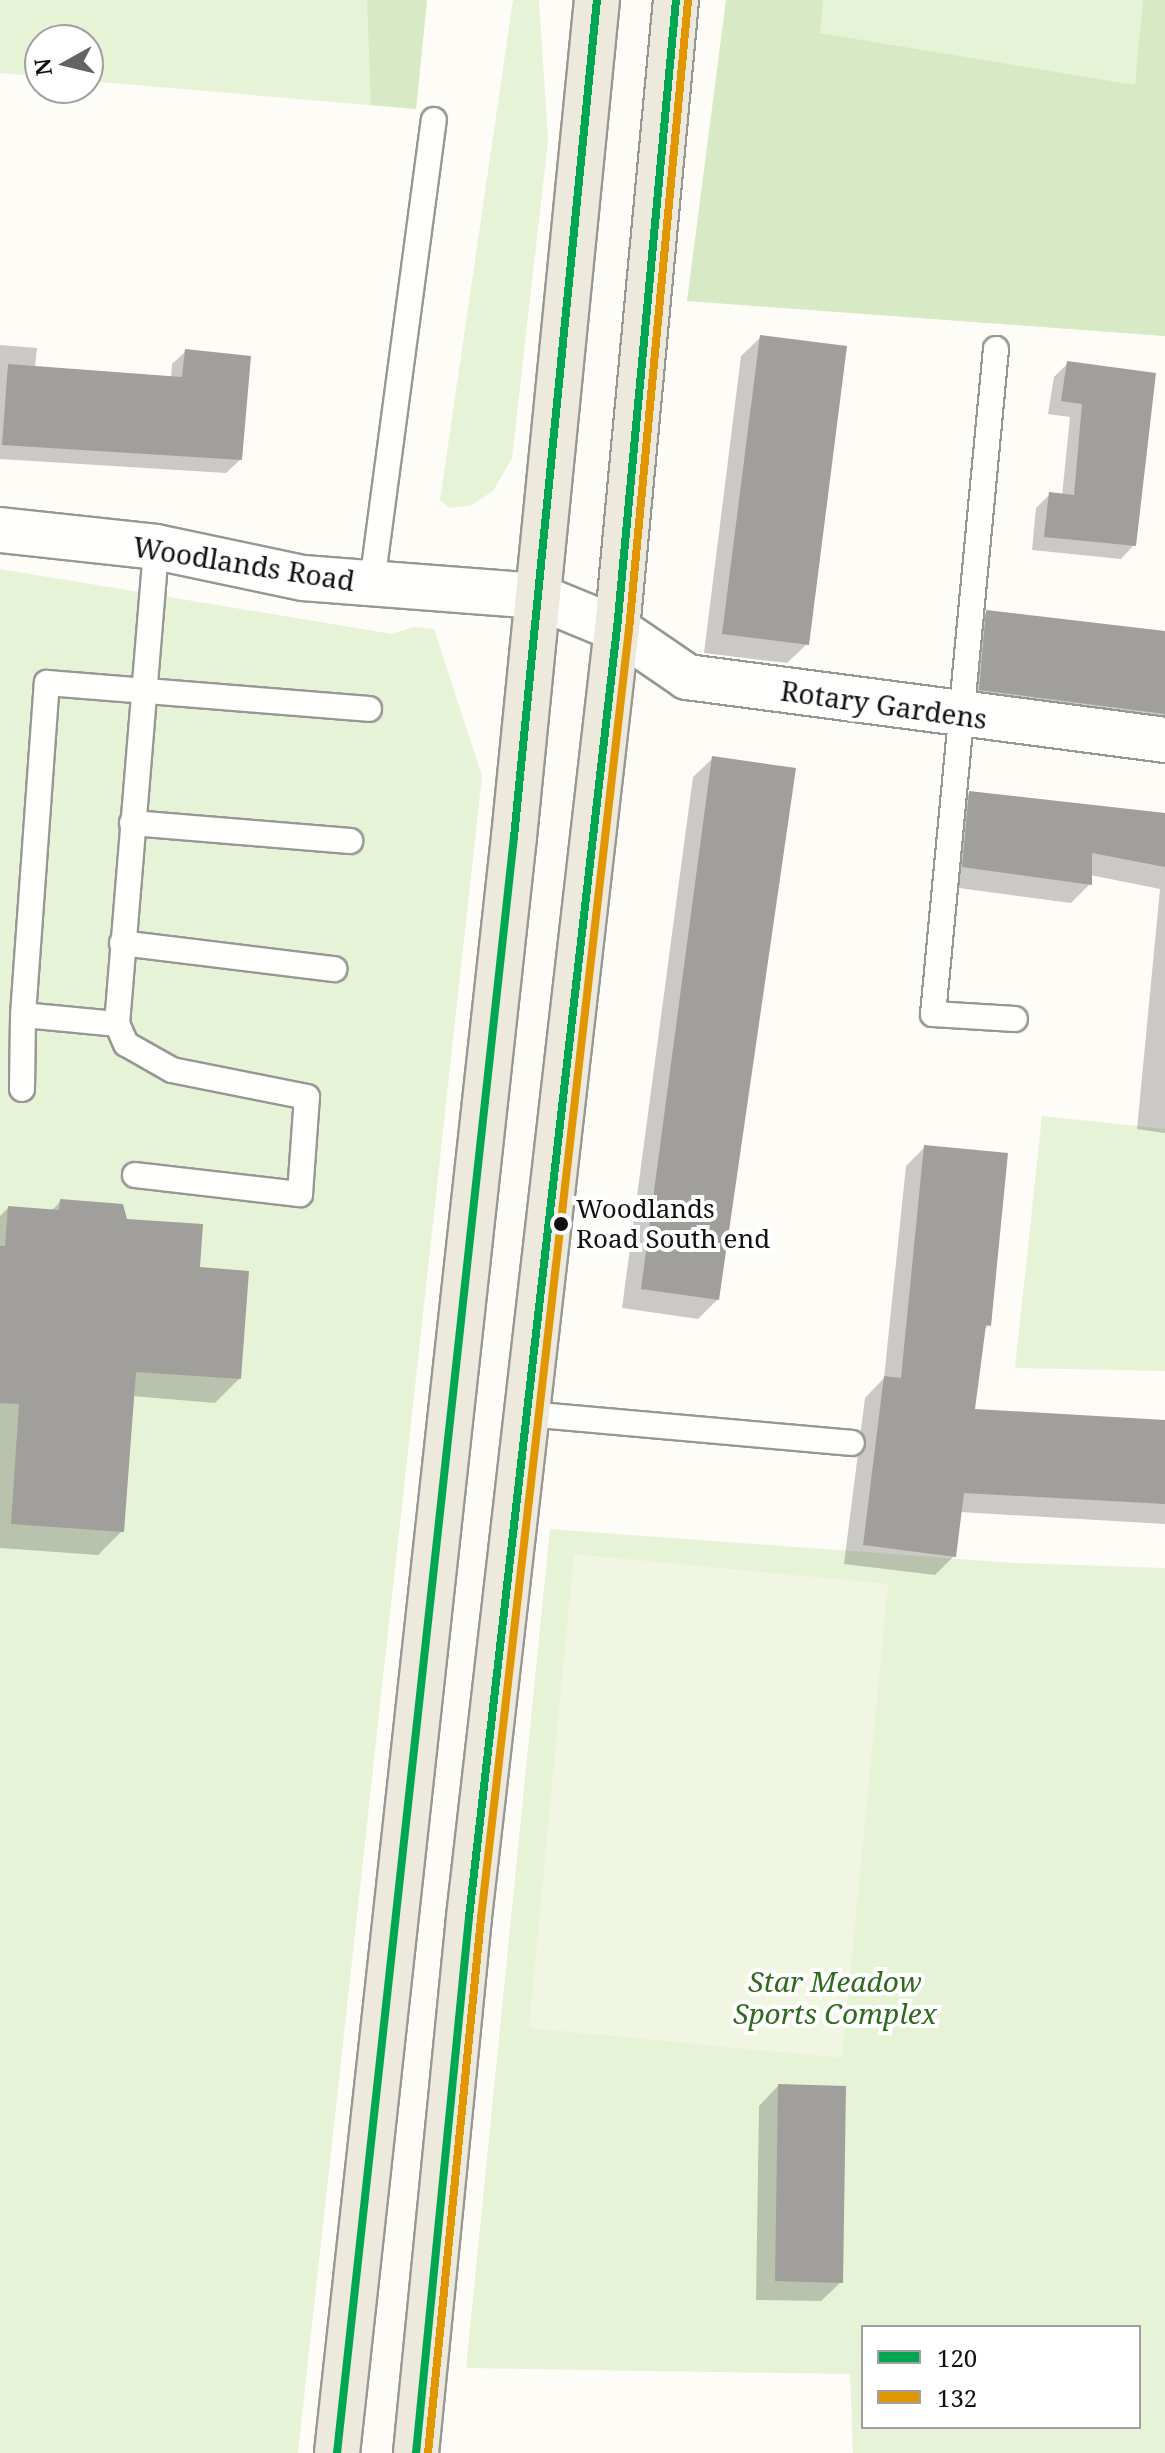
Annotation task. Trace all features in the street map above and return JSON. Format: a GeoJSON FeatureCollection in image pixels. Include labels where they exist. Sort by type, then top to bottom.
{"type":"FeatureCollection","features":[{"type":"Feature","properties":{"kind":"main road"},"geometry":{"type":"LineString","coordinates":[[337,2453],[537,596],[597,0]]}},
{"type":"Feature","properties":{"kind":"main road"},"geometry":{"type":"LineString","coordinates":[[416,2453],[469,1917],[617,629],[676,0]]}},
{"type":"Feature","properties":{"kind":"street","name":"Woodlands Road"},"geometry":{"type":"LineString","coordinates":[[0,530],[156,547],[303,578],[537,596],[617,629]]}},
{"type":"Feature","properties":{"kind":"street","name":"Rotary Gardens"},"geometry":{"type":"LineString","coordinates":[[617,629],[687,677],[1165,740]]}},
{"type":"Feature","properties":{"kind":"lane"},"geometry":{"type":"LineString","coordinates":[[372,583],[434,120]]}},
{"type":"Feature","properties":{"kind":"lane"},"geometry":{"type":"LineString","coordinates":[[996,349],[933,1014],[1015,1019]]}},
{"type":"Feature","properties":{"kind":"lane"},"geometry":{"type":"LineString","coordinates":[[135,1175],[300,1194],[307,1097],[172,1070],[126,1044],[117,1024],[156,547]]}},
{"type":"Feature","properties":{"kind":"lane"},"geometry":{"type":"LineString","coordinates":[[22,1089],[23,1015],[47,683],[369,709]]}},
{"type":"Feature","properties":{"kind":"lane"},"geometry":{"type":"LineString","coordinates":[[132,823],[350,841]]}},
{"type":"Feature","properties":{"kind":"lane"},"geometry":{"type":"LineString","coordinates":[[122,943],[334,969]]}},
{"type":"Feature","properties":{"kind":"lane"},"geometry":{"type":"LineString","coordinates":[[23,1015],[117,1024]]}},
{"type":"Feature","properties":{"kind":"lane"},"geometry":{"type":"LineString","coordinates":[[528,1414],[852,1443]]}},
{"type":"Feature","properties":{"kind":"green space"},"geometry":{"type":"Polygon","coordinates":[[[0,0],[427,0],[416,109],[104,82],[104,24],[24,24],[24,75],[0,73],[0,0]]]}},
{"type":"Feature","properties":{"kind":"green space"},"geometry":{"type":"Polygon","coordinates":[[[367,0],[427,0],[416,109],[371,105],[367,0]]]}},
{"type":"Feature","properties":{"kind":"green space"},"geometry":{"type":"Polygon","coordinates":[[[513,0],[539,0],[548,141],[512,458],[493,491],[472,505],[450,508],[440,500],[513,0]]]}},
{"type":"Feature","properties":{"kind":"green space"},"geometry":{"type":"Polygon","coordinates":[[[726,0],[823,0],[820,33],[1135,85],[1143,0],[1165,0],[1165,336],[687,301],[726,0]]]}},
{"type":"Feature","properties":{"kind":"green space"},"geometry":{"type":"Polygon","coordinates":[[[823,0],[1165,0],[1165,336],[765,306],[823,0]]]}},
{"type":"Feature","properties":{"kind":"green space"},"geometry":{"type":"Polygon","coordinates":[[[0,569],[392,634],[413,627],[434,629],[482,776],[298,2453],[0,2453],[0,569]]]}},
{"type":"Feature","properties":{"kind":"green space"},"geometry":{"type":"Polygon","coordinates":[[[1042,1116],[1165,1129],[1165,1371],[1015,1368],[1042,1116]]]}},
{"type":"Feature","properties":{"kind":"green space","name":"Star Meadow Sports Complex"},"geometry":{"type":"Polygon","coordinates":[[[550,1529],[1014,1563],[1165,1568],[1165,2453],[853,2453],[850,2374],[466,2368],[550,1529]]]}},
{"type":"Feature","properties":{"kind":"green space"},"geometry":{"type":"Polygon","coordinates":[[[574,1554],[888,1584],[842,2058],[529,2028],[574,1554]]]}},
{"type":"Feature","properties":{"kind":"building"},"geometry":{"type":"Polygon","coordinates":[[[760,335],[847,346],[809,645],[722,634],[760,335]]]}},
{"type":"Feature","properties":{"kind":"building"},"geometry":{"type":"Polygon","coordinates":[[[185,349],[251,356],[242,460],[2,445],[8,364],[182,377],[185,349]]]}},
{"type":"Feature","properties":{"kind":"building"},"geometry":{"type":"Polygon","coordinates":[[[1067,361],[1156,373],[1136,546],[1044,537],[1049,492],[1074,495],[1082,404],[1061,401],[1067,361]]]}},
{"type":"Feature","properties":{"kind":"building"},"geometry":{"type":"Polygon","coordinates":[[[986,610],[1165,631],[1165,714],[979,690],[986,610]]]}},
{"type":"Feature","properties":{"kind":"building"},"geometry":{"type":"Polygon","coordinates":[[[712,756],[796,768],[719,1300],[641,1289],[712,756]]]}},
{"type":"Feature","properties":{"kind":"building"},"geometry":{"type":"Polygon","coordinates":[[[969,791],[1165,813],[1165,867],[1092,853],[1092,885],[962,867],[969,791]]]}},
{"type":"Feature","properties":{"kind":"building"},"geometry":{"type":"Polygon","coordinates":[[[924,1145],[1008,1153],[991,1326],[986,1325],[975,1409],[1165,1420],[1165,1504],[964,1493],[956,1557],[863,1545],[884,1376],[901,1378],[924,1145]]]}},
{"type":"Feature","properties":{"kind":"building"},"geometry":{"type":"Polygon","coordinates":[[[60,1199],[123,1204],[127,1219],[203,1224],[200,1267],[249,1271],[241,1379],[136,1372],[124,1532],[11,1524],[19,1404],[0,1403],[0,1246],[5,1246],[8,1206],[59,1210],[60,1199]]]}},
{"type":"Feature","properties":{"kind":"building"},"geometry":{"type":"Polygon","coordinates":[[[778,2084],[846,2086],[843,2283],[775,2281],[778,2084]]]}},
{"type":"Feature","properties":{"kind":"transit line","name":"120"},"geometry":{"type":"LineString","coordinates":[[337,2453],[514,837],[597,0]]}},
{"type":"Feature","properties":{"kind":"transit line","name":"120"},"geometry":{"type":"LineString","coordinates":[[416,2453],[469,1917],[617,629],[676,0]]}},
{"type":"Feature","properties":{"kind":"transit line","name":"132"},"geometry":{"type":"LineString","coordinates":[[428,2453],[481,1918],[629,630],[688,1]]}},
{"type":"Feature","properties":{"kind":"place","name":"Woodlands Road South end"},"geometry":{"type":"Point","coordinates":[561,1224]}}]}
